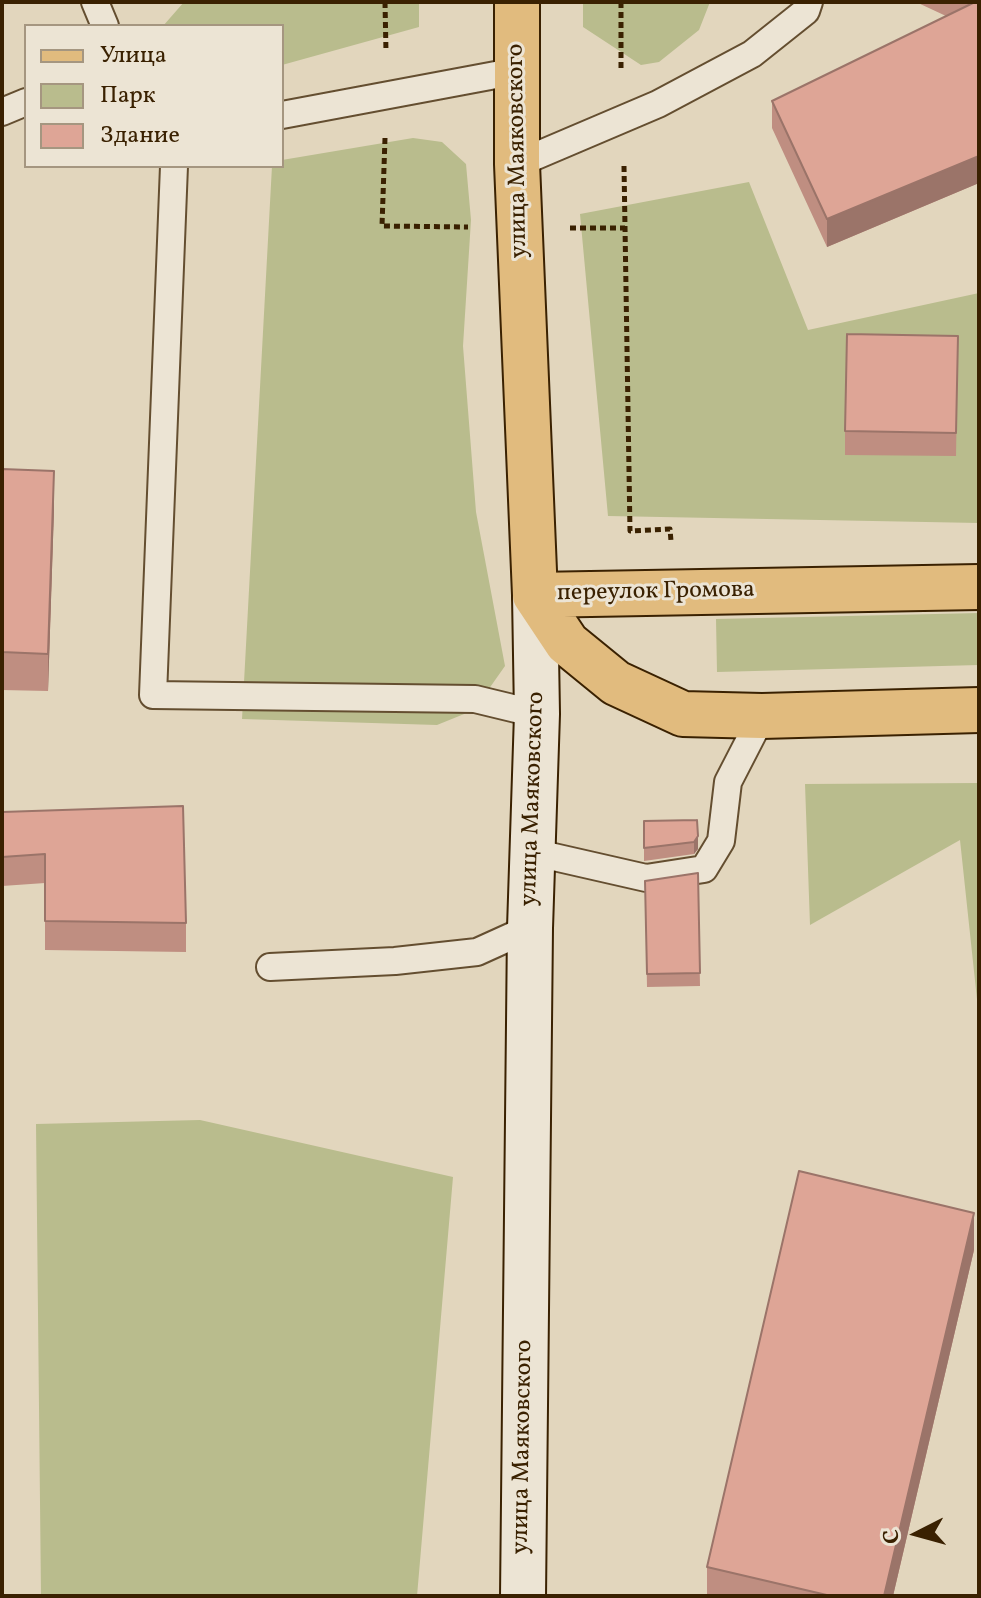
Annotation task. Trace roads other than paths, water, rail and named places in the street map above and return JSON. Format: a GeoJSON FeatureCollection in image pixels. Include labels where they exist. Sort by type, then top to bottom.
{"type":"FeatureCollection","features":[{"type":"Feature","properties":{"kind":"main road","name":"улица Маяковского"},"geometry":{"type":"LineString","coordinates":[[517,2],[517,164],[535,595]]}},
{"type":"Feature","properties":{"kind":"main road","name":"переулок Громова"},"geometry":{"type":"LineString","coordinates":[[535,595],[979,587]]}},
{"type":"Feature","properties":{"kind":"main road","name":"переулок Громова"},"geometry":{"type":"LineString","coordinates":[[535,595],[567,643],[616,683],[683,714],[762,716],[979,710]]}},
{"type":"Feature","properties":{"kind":"street","name":"улица Маяковского"},"geometry":{"type":"LineString","coordinates":[[523,1596],[530,928],[537,714],[535,595]]}},
{"type":"Feature","properties":{"kind":"lane"},"geometry":{"type":"LineString","coordinates":[[95,2],[104,24]]}},
{"type":"Feature","properties":{"kind":"lane"},"geometry":{"type":"LineString","coordinates":[[517,164],[623,119],[752,54],[806,11],[809,2]]}},
{"type":"Feature","properties":{"kind":"lane"},"geometry":{"type":"LineString","coordinates":[[284,115],[517,71]]}},
{"type":"Feature","properties":{"kind":"lane"},"geometry":{"type":"LineString","coordinates":[[2,112],[24,103]]}},
{"type":"Feature","properties":{"kind":"lane"},"geometry":{"type":"LineString","coordinates":[[174,168],[153,695],[475,699],[537,714]]}},
{"type":"Feature","properties":{"kind":"lane"},"geometry":{"type":"LineString","coordinates":[[532,852],[646,878],[704,869],[721,841],[728,782],[762,716]]}},
{"type":"Feature","properties":{"kind":"lane"},"geometry":{"type":"LineString","coordinates":[[270,967],[395,961],[477,952],[530,928]]}}]}
